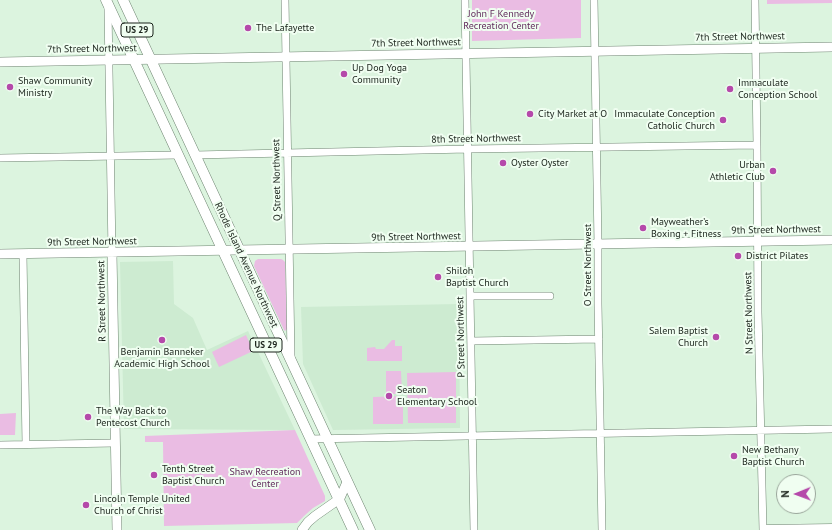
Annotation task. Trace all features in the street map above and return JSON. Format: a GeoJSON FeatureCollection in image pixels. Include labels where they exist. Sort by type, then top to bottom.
{"type":"FeatureCollection","features":[{"type":"Feature","properties":{"kind":"highway","name":"Rhode Island Avenue Northwest"},"geometry":{"type":"LineString","coordinates":[[123,0],[370,530]]}},
{"type":"Feature","properties":{"kind":"highway","name":"Rhode Island Avenue Northwest"},"geometry":{"type":"LineString","coordinates":[[107,2],[353,530]]}},
{"type":"Feature","properties":{"kind":"highway"},"geometry":{"type":"LineString","coordinates":[[764,530],[832,529]]}},
{"type":"Feature","properties":{"kind":"main road","name":"7th Street Northwest"},"geometry":{"type":"LineString","coordinates":[[0,62],[832,47]]}},
{"type":"Feature","properties":{"kind":"main road","name":"9th Street Northwest"},"geometry":{"type":"LineString","coordinates":[[0,254],[832,240]]}},
{"type":"Feature","properties":{"kind":"main road","name":"R Street Northwest"},"geometry":{"type":"LineString","coordinates":[[112,253],[117,530]]}},
{"type":"Feature","properties":{"kind":"main road"},"geometry":{"type":"LineString","coordinates":[[302,530],[315,516],[338,499],[348,482]]}},
{"type":"Feature","properties":{"kind":"street","name":"Q Street Northwest"},"geometry":{"type":"LineString","coordinates":[[285,0],[291,361]]}},
{"type":"Feature","properties":{"kind":"street","name":"P Street Northwest"},"geometry":{"type":"LineString","coordinates":[[466,0],[474,530]]}},
{"type":"Feature","properties":{"kind":"street","name":"O Street Northwest"},"geometry":{"type":"LineString","coordinates":[[594,0],[602,530]]}},
{"type":"Feature","properties":{"kind":"street","name":"N Street Northwest"},"geometry":{"type":"LineString","coordinates":[[755,0],[761,431],[764,530]]}},
{"type":"Feature","properties":{"kind":"street","name":"R Street Northwest"},"geometry":{"type":"LineString","coordinates":[[107,2],[112,253]]}},
{"type":"Feature","properties":{"kind":"street","name":"8th Street Northwest"},"geometry":{"type":"LineString","coordinates":[[195,155],[757,145]]}},
{"type":"Feature","properties":{"kind":"street"},"geometry":{"type":"LineString","coordinates":[[0,158],[178,155]]}},
{"type":"Feature","properties":{"kind":"street"},"geometry":{"type":"LineString","coordinates":[[23,254],[26,445]]}},
{"type":"Feature","properties":{"kind":"street"},"geometry":{"type":"LineString","coordinates":[[470,296],[550,296]]}},
{"type":"Feature","properties":{"kind":"street"},"geometry":{"type":"LineString","coordinates":[[471,341],[599,339]]}},
{"type":"Feature","properties":{"kind":"street"},"geometry":{"type":"LineString","coordinates":[[310,439],[832,429]]}},
{"type":"Feature","properties":{"kind":"street"},"geometry":{"type":"LineString","coordinates":[[0,445],[115,443]]}},
{"type":"Feature","properties":{"kind":"shaded area","name":"Benjamin Banneker Academic High School"},"geometry":{"type":"Polygon","coordinates":[[[173,261],[174,304],[193,318],[207,350],[248,331],[295,430],[124,429],[120,262],[173,261]]]}},
{"type":"Feature","properties":{"kind":"shaded area","name":"Seaton Elementary School"},"geometry":{"type":"Polygon","coordinates":[[[459,304],[460,428],[333,430],[303,364],[301,307],[459,304]]]}},
{"type":"Feature","properties":{"kind":"green space","name":"John F Kennedy Recreation Center"},"geometry":{"type":"Polygon","coordinates":[[[472,0],[581,0],[581,38],[472,41],[472,0]]]}},
{"type":"Feature","properties":{"kind":"green space"},"geometry":{"type":"Polygon","coordinates":[[[767,0],[832,0],[832,3],[767,4],[767,0]]]}},
{"type":"Feature","properties":{"kind":"green space"},"geometry":{"type":"Polygon","coordinates":[[[258,259],[281,259],[285,262],[287,329],[285,331],[254,266],[255,261],[258,259]]]}},
{"type":"Feature","properties":{"kind":"green space"},"geometry":{"type":"Polygon","coordinates":[[[246,335],[253,351],[219,367],[212,352],[246,335]]]}},
{"type":"Feature","properties":{"kind":"green space"},"geometry":{"type":"Polygon","coordinates":[[[392,340],[395,340],[395,346],[402,346],[402,361],[367,361],[367,348],[375,347],[376,349],[384,349],[392,340]]]}},
{"type":"Feature","properties":{"kind":"green space"},"geometry":{"type":"Polygon","coordinates":[[[386,371],[401,371],[402,394],[386,394],[386,371]]]}},
{"type":"Feature","properties":{"kind":"green space"},"geometry":{"type":"Polygon","coordinates":[[[456,372],[456,423],[408,423],[407,373],[456,372]]]}},
{"type":"Feature","properties":{"kind":"green space"},"geometry":{"type":"Polygon","coordinates":[[[403,396],[403,424],[373,424],[373,397],[403,396]]]}},
{"type":"Feature","properties":{"kind":"green space"},"geometry":{"type":"Polygon","coordinates":[[[16,413],[15,435],[0,435],[0,414],[16,413]]]}},
{"type":"Feature","properties":{"kind":"green space","name":"Shaw Recreation Center"},"geometry":{"type":"Polygon","coordinates":[[[295,430],[325,496],[325,501],[313,508],[297,523],[164,526],[163,442],[145,442],[145,436],[295,430]]]}},
{"type":"Feature","properties":{"kind":"place","name":"The Lafayette"},"geometry":{"type":"Point","coordinates":[248,28]}},
{"type":"Feature","properties":{"kind":"place","name":"Up Dog Yoga Community"},"geometry":{"type":"Point","coordinates":[344,74]}},
{"type":"Feature","properties":{"kind":"place","name":"Shaw Community Ministry"},"geometry":{"type":"Point","coordinates":[10,87]}},
{"type":"Feature","properties":{"kind":"place","name":"Immaculate Conception School"},"geometry":{"type":"Point","coordinates":[730,89]}},
{"type":"Feature","properties":{"kind":"place","name":"City Market at O"},"geometry":{"type":"Point","coordinates":[530,114]}},
{"type":"Feature","properties":{"kind":"place","name":"Immaculate Conception Catholic Church"},"geometry":{"type":"Point","coordinates":[723,120]}},
{"type":"Feature","properties":{"kind":"place","name":"Oyster Oyster"},"geometry":{"type":"Point","coordinates":[503,163]}},
{"type":"Feature","properties":{"kind":"place","name":"Urban Athletic Club"},"geometry":{"type":"Point","coordinates":[773,171]}},
{"type":"Feature","properties":{"kind":"place","name":"Mayweather’s Boxing + Fitness"},"geometry":{"type":"Point","coordinates":[643,228]}},
{"type":"Feature","properties":{"kind":"place","name":"District Pilates"},"geometry":{"type":"Point","coordinates":[738,256]}},
{"type":"Feature","properties":{"kind":"place","name":"Shiloh Baptist Church"},"geometry":{"type":"Point","coordinates":[438,277]}},
{"type":"Feature","properties":{"kind":"place","name":"Salem Baptist Church"},"geometry":{"type":"Point","coordinates":[716,337]}},
{"type":"Feature","properties":{"kind":"place","name":"Benjamin Banneker Academic High School"},"geometry":{"type":"Point","coordinates":[162,340]}},
{"type":"Feature","properties":{"kind":"place","name":"Seaton Elementary School"},"geometry":{"type":"Point","coordinates":[389,396]}},
{"type":"Feature","properties":{"kind":"place","name":"The Way Back to Pentecost Church"},"geometry":{"type":"Point","coordinates":[88,417]}},
{"type":"Feature","properties":{"kind":"place","name":"New Bethany Baptist Church"},"geometry":{"type":"Point","coordinates":[734,456]}},
{"type":"Feature","properties":{"kind":"place","name":"Tenth Street Baptist Church"},"geometry":{"type":"Point","coordinates":[154,475]}},
{"type":"Feature","properties":{"kind":"place","name":"Lincoln Temple United Church of Christ"},"geometry":{"type":"Point","coordinates":[86,505]}}]}
